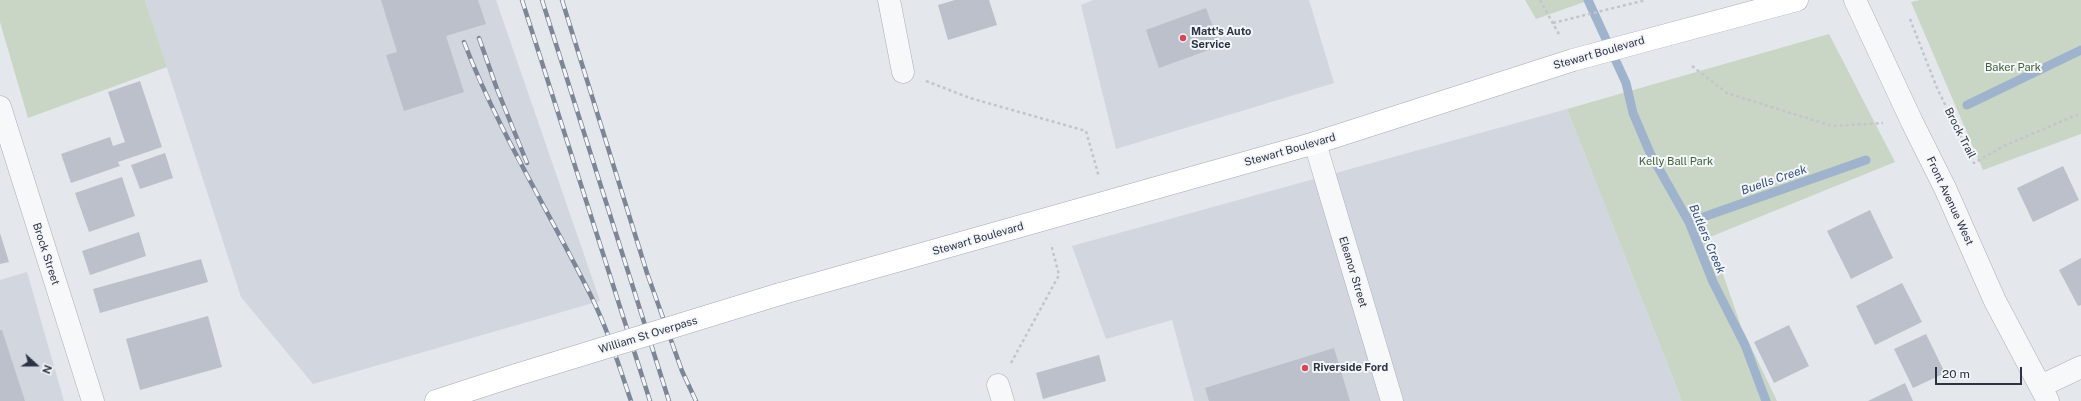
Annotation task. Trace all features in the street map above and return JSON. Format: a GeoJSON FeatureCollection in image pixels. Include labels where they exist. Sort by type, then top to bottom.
{"type":"FeatureCollection","features":[{"type":"Feature","properties":{"kind":"main road","name":"Stewart Boulevard"},"geometry":{"type":"LineString","coordinates":[[780,294],[1314,143],[1573,60],[1797,0]]}},
{"type":"Feature","properties":{"kind":"main road","name":"William St Overpass"},"geometry":{"type":"LineString","coordinates":[[436,401],[780,294]]}},
{"type":"Feature","properties":{"kind":"street"},"geometry":{"type":"LineString","coordinates":[[889,0],[903,72]]}},
{"type":"Feature","properties":{"kind":"street","name":"Front Avenue West"},"geometry":{"type":"LineString","coordinates":[[1855,0],[1912,122],[1945,188],[1995,301],[2044,394]]}},
{"type":"Feature","properties":{"kind":"street","name":"Brock Street"},"geometry":{"type":"LineString","coordinates":[[0,107],[93,401]]}},
{"type":"Feature","properties":{"kind":"street","name":"Eleanor Street"},"geometry":{"type":"LineString","coordinates":[[1314,143],[1392,401]]}},
{"type":"Feature","properties":{"kind":"street"},"geometry":{"type":"LineString","coordinates":[[2044,394],[2081,367]]}},
{"type":"Feature","properties":{"kind":"path"},"geometry":{"type":"LineString","coordinates":[[1540,0],[1553,23],[1646,0]]}},
{"type":"Feature","properties":{"kind":"path","name":"Brock Trail"},"geometry":{"type":"LineString","coordinates":[[1910,19],[1937,88],[1974,162],[2004,146],[2081,114]]}},
{"type":"Feature","properties":{"kind":"path"},"geometry":{"type":"LineString","coordinates":[[1692,66],[1727,93],[1832,126],[1912,122]]}},
{"type":"Feature","properties":{"kind":"path"},"geometry":{"type":"LineString","coordinates":[[903,72],[970,98],[1086,131],[1106,202]]}},
{"type":"Feature","properties":{"kind":"path"},"geometry":{"type":"LineString","coordinates":[[1000,393],[1019,350],[1059,275],[1045,220]]}},
{"type":"Feature","properties":{"kind":"shaded area"},"geometry":{"type":"Polygon","coordinates":[[[145,0],[496,0],[600,301],[313,384],[241,297],[145,0]]]}},
{"type":"Feature","properties":{"kind":"shaded area"},"geometry":{"type":"Polygon","coordinates":[[[1093,0],[1309,0],[1334,83],[1116,149],[1081,5],[1093,0]]]}},
{"type":"Feature","properties":{"kind":"shaded area"},"geometry":{"type":"Polygon","coordinates":[[[1567,109],[1682,401],[1194,401],[1172,320],[1106,339],[1072,246],[1567,109]]]}},
{"type":"Feature","properties":{"kind":"shaded area"},"geometry":{"type":"Polygon","coordinates":[[[27,272],[64,401],[0,401],[0,280],[27,272]]]}},
{"type":"Feature","properties":{"kind":"green space"},"geometry":{"type":"Polygon","coordinates":[[[0,0],[145,0],[167,67],[28,118],[0,22],[0,0]]]}},
{"type":"Feature","properties":{"kind":"green space"},"geometry":{"type":"Polygon","coordinates":[[[1525,0],[1590,0],[1536,19],[1525,0]]]}},
{"type":"Feature","properties":{"kind":"green space","name":"Baker Park"},"geometry":{"type":"Polygon","coordinates":[[[1920,0],[2081,0],[2081,134],[1983,170],[1911,2],[1920,0]]]}},
{"type":"Feature","properties":{"kind":"green space","name":"Kelly Ball Park"},"geometry":{"type":"Polygon","coordinates":[[[1829,34],[1895,162],[1710,237],[1741,326],[1777,401],[1682,401],[1567,109],[1829,34]]]}},
{"type":"Feature","properties":{"kind":"building"},"geometry":{"type":"Polygon","coordinates":[[[381,0],[478,0],[486,24],[446,36],[464,92],[404,111],[386,55],[397,52],[381,0]]]}},
{"type":"Feature","properties":{"kind":"building"},"geometry":{"type":"Polygon","coordinates":[[[955,0],[989,0],[997,25],[948,40],[938,5],[955,0]]]}},
{"type":"Feature","properties":{"kind":"building","name":"Matt's Auto Service"},"geometry":{"type":"Polygon","coordinates":[[[1206,8],[1220,46],[1159,68],[1146,30],[1206,8]]]}},
{"type":"Feature","properties":{"kind":"building"},"geometry":{"type":"Polygon","coordinates":[[[140,81],[162,147],[118,162],[120,166],[71,183],[61,154],[110,137],[113,146],[125,142],[108,92],[140,81]]]}},
{"type":"Feature","properties":{"kind":"building"},"geometry":{"type":"Polygon","coordinates":[[[165,153],[173,178],[140,189],[131,165],[165,153]]]}},
{"type":"Feature","properties":{"kind":"building"},"geometry":{"type":"Polygon","coordinates":[[[2063,166],[2079,200],[2033,222],[2017,188],[2063,166]]]}},
{"type":"Feature","properties":{"kind":"building"},"geometry":{"type":"Polygon","coordinates":[[[122,177],[135,216],[89,232],[75,193],[122,177]]]}},
{"type":"Feature","properties":{"kind":"building"},"geometry":{"type":"Polygon","coordinates":[[[1870,210],[1893,258],[1851,279],[1827,231],[1870,210]]]}},
{"type":"Feature","properties":{"kind":"building"},"geometry":{"type":"Polygon","coordinates":[[[139,232],[146,256],[90,275],[82,251],[139,232]]]}},
{"type":"Feature","properties":{"kind":"building"},"geometry":{"type":"Polygon","coordinates":[[[0,233],[9,262],[0,264],[0,233]]]}},
{"type":"Feature","properties":{"kind":"building"},"geometry":{"type":"Polygon","coordinates":[[[2081,258],[2081,305],[2078,306],[2059,270],[2081,258]]]}},
{"type":"Feature","properties":{"kind":"building"},"geometry":{"type":"Polygon","coordinates":[[[201,259],[208,282],[100,313],[93,289],[201,259]]]}},
{"type":"Feature","properties":{"kind":"building"},"geometry":{"type":"Polygon","coordinates":[[[1902,283],[1922,322],[1875,345],[1856,306],[1902,283]]]}},
{"type":"Feature","properties":{"kind":"building"},"geometry":{"type":"Polygon","coordinates":[[[208,316],[222,367],[140,390],[126,339],[208,316]]]}},
{"type":"Feature","properties":{"kind":"building"},"geometry":{"type":"Polygon","coordinates":[[[1789,325],[1809,366],[1774,383],[1754,342],[1789,325]]]}},
{"type":"Feature","properties":{"kind":"building"},"geometry":{"type":"Polygon","coordinates":[[[0,330],[2,330],[25,401],[0,401],[0,330]]]}},
{"type":"Feature","properties":{"kind":"building"},"geometry":{"type":"Polygon","coordinates":[[[1926,334],[1945,373],[1913,388],[1894,349],[1926,334]]]}},
{"type":"Feature","properties":{"kind":"building","name":"Riverside Ford"},"geometry":{"type":"Polygon","coordinates":[[[1334,348],[1350,401],[1209,401],[1205,388],[1334,348]]]}},
{"type":"Feature","properties":{"kind":"building"},"geometry":{"type":"Polygon","coordinates":[[[1099,355],[1106,381],[1043,399],[1036,373],[1099,355]]]}},
{"type":"Feature","properties":{"kind":"building"},"geometry":{"type":"Polygon","coordinates":[[[1905,383],[1913,401],[1868,401],[1905,383]]]}},
{"type":"Feature","properties":{"kind":"waterway","name":"Butlers Creek"},"geometry":{"type":"LineString","coordinates":[[1588,0],[1626,83],[1633,113],[1650,153],[1689,222],[1713,282],[1745,345],[1766,401]]}},
{"type":"Feature","properties":{"kind":"waterway","name":"Buells Creek"},"geometry":{"type":"LineString","coordinates":[[1967,105],[2081,50]]}},
{"type":"Feature","properties":{"kind":"waterway","name":"Buells Creek"},"geometry":{"type":"LineString","coordinates":[[1689,222],[1866,160]]}},
{"type":"Feature","properties":{"kind":"railway"},"geometry":{"type":"LineString","coordinates":[[522,0],[650,401]]}},
{"type":"Feature","properties":{"kind":"railway"},"geometry":{"type":"LineString","coordinates":[[542,0],[669,401]]}},
{"type":"Feature","properties":{"kind":"railway"},"geometry":{"type":"LineString","coordinates":[[562,0],[647,273],[682,371],[696,401]]}},
{"type":"Feature","properties":{"kind":"railway"},"geometry":{"type":"LineString","coordinates":[[479,38],[497,89],[527,163]]}},
{"type":"Feature","properties":{"kind":"railway"},"geometry":{"type":"LineString","coordinates":[[464,42],[492,107],[575,264],[597,309],[613,348],[631,401]]}},
{"type":"Feature","properties":{"kind":"place","name":"Matt's Auto Service"},"geometry":{"type":"Point","coordinates":[1183,38]}},
{"type":"Feature","properties":{"kind":"place","name":"Riverside Ford"},"geometry":{"type":"Point","coordinates":[1305,368]}}]}
